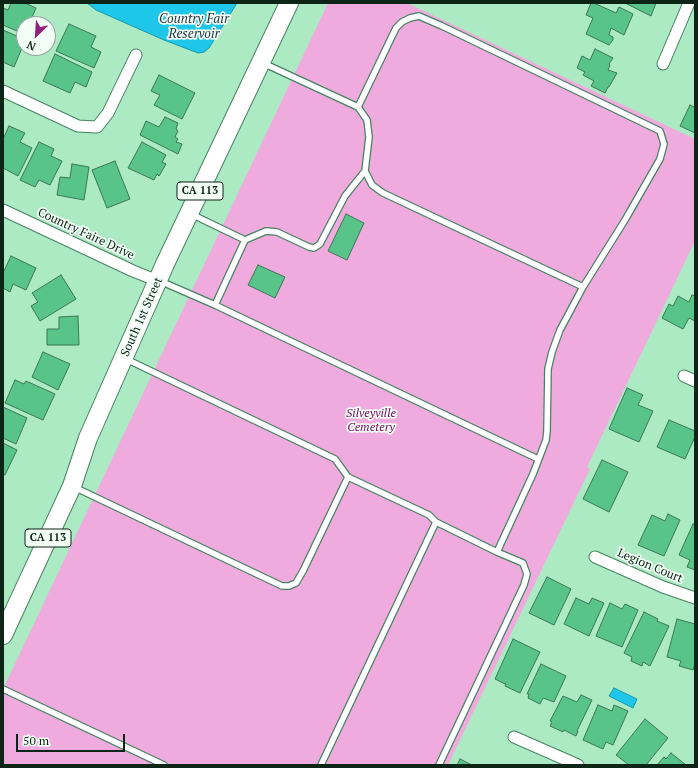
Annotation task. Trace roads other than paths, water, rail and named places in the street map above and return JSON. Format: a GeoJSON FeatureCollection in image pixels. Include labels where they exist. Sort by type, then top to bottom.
{"type":"FeatureCollection","features":[{"type":"Feature","properties":{"kind":"main road","name":"South 1st Street"},"geometry":{"type":"LineString","coordinates":[[3,635],[72,486],[88,438],[158,280],[289,3]]}},
{"type":"Feature","properties":{"kind":"street"},"geometry":{"type":"LineString","coordinates":[[663,64],[689,3]]}},
{"type":"Feature","properties":{"kind":"street"},"geometry":{"type":"LineString","coordinates":[[3,90],[78,126],[98,127],[108,113],[136,54]]}},
{"type":"Feature","properties":{"kind":"street","name":"Country Faire Drive"},"geometry":{"type":"LineString","coordinates":[[3,210],[133,271],[158,280]]}},
{"type":"Feature","properties":{"kind":"street"},"geometry":{"type":"LineString","coordinates":[[684,376],[695,381]]}},
{"type":"Feature","properties":{"kind":"street","name":"Legion Court"},"geometry":{"type":"LineString","coordinates":[[595,557],[663,587],[695,598]]}},
{"type":"Feature","properties":{"kind":"street"},"geometry":{"type":"LineString","coordinates":[[514,737],[578,765]]}},
{"type":"Feature","properties":{"kind":"lane"},"geometry":{"type":"LineString","coordinates":[[358,107],[396,28],[402,22],[419,16],[660,131],[664,144],[660,159],[625,220],[582,288],[560,330],[548,369],[546,440],[533,474],[497,552]]}},
{"type":"Feature","properties":{"kind":"lane"},"geometry":{"type":"LineString","coordinates":[[215,305],[245,240],[266,231],[277,232],[308,247],[314,248],[320,244],[345,196],[365,171],[369,137],[367,120],[358,107],[261,62]]}},
{"type":"Feature","properties":{"kind":"lane"},"geometry":{"type":"LineString","coordinates":[[365,171],[372,185],[383,193],[582,288]]}},
{"type":"Feature","properties":{"kind":"lane"},"geometry":{"type":"LineString","coordinates":[[189,214],[245,240]]}},
{"type":"Feature","properties":{"kind":"lane"},"geometry":{"type":"LineString","coordinates":[[158,280],[215,305],[538,458]]}},
{"type":"Feature","properties":{"kind":"lane"},"geometry":{"type":"LineString","coordinates":[[124,358],[335,459],[348,476],[429,515],[436,522],[523,563],[527,574],[524,585],[438,765]]}},
{"type":"Feature","properties":{"kind":"lane"},"geometry":{"type":"LineString","coordinates":[[72,486],[282,586],[289,586],[296,583],[303,571],[348,476]]}},
{"type":"Feature","properties":{"kind":"lane"},"geometry":{"type":"LineString","coordinates":[[321,765],[436,522]]}},
{"type":"Feature","properties":{"kind":"lane"},"geometry":{"type":"LineString","coordinates":[[3,689],[164,765]]}},
{"type":"Feature","properties":{"kind":"water","name":"Country Fair Reservoir"},"geometry":{"type":"Polygon","coordinates":[[[87,3],[237,3],[209,48],[204,52],[198,53],[164,40],[96,10],[87,3]]]}},
{"type":"Feature","properties":{"kind":"water"},"geometry":{"type":"Polygon","coordinates":[[[614,688],[637,699],[633,708],[609,696],[614,688]]]}},
{"type":"Feature","properties":{"kind":"park label","name":"Silveyville Cemetery"},"geometry":{"type":"Point","coordinates":[371,421]}}]}
